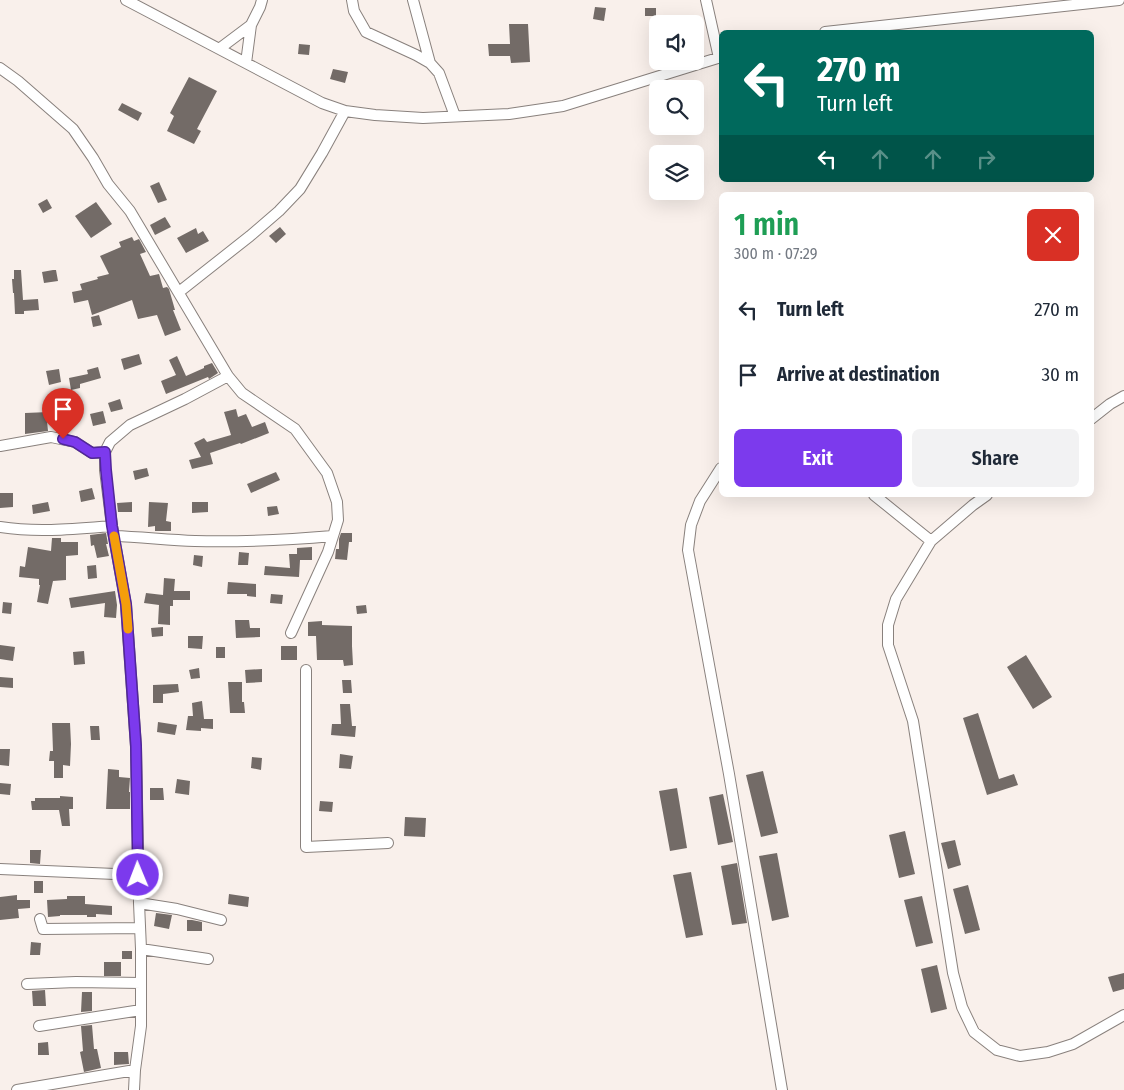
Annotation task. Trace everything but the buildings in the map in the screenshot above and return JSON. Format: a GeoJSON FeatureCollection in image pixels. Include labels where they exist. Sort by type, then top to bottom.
{"type":"FeatureCollection","features":[{"type":"Feature","properties":{"kind":"street"},"geometry":{"type":"LineString","coordinates":[[126,0],[322,103],[346,111],[375,115],[414,118],[509,114],[563,106],[719,58]]}},
{"type":"Feature","properties":{"kind":"street"},"geometry":{"type":"LineString","coordinates":[[246,63],[252,25],[262,0]]}},
{"type":"Feature","properties":{"kind":"street"},"geometry":{"type":"LineString","coordinates":[[352,0],[354,11],[366,32],[416,55],[430,63],[439,73],[455,116]]}},
{"type":"Feature","properties":{"kind":"street"},"geometry":{"type":"LineString","coordinates":[[413,0],[430,63]]}},
{"type":"Feature","properties":{"kind":"street"},"geometry":{"type":"LineString","coordinates":[[706,0],[719,54]]}},
{"type":"Feature","properties":{"kind":"street"},"geometry":{"type":"LineString","coordinates":[[843,30],[1119,0]]}},
{"type":"Feature","properties":{"kind":"street"},"geometry":{"type":"LineString","coordinates":[[219,49],[252,25]]}},
{"type":"Feature","properties":{"kind":"street"},"geometry":{"type":"LineString","coordinates":[[0,68],[18,81],[73,129],[108,184],[130,211],[228,376],[242,393],[295,429],[326,474],[337,502],[338,520],[328,552],[291,633]]}},
{"type":"Feature","properties":{"kind":"street"},"geometry":{"type":"LineString","coordinates":[[179,292],[250,236],[279,211],[300,189],[346,111]]}},
{"type":"Feature","properties":{"kind":"street"},"geometry":{"type":"LineString","coordinates":[[134,1090],[134,1070],[141,1026],[142,949],[138,875],[136,746],[126,604],[113,531],[105,452],[110,442],[130,425],[228,376]]}},
{"type":"Feature","properties":{"kind":"street"},"geometry":{"type":"LineString","coordinates":[[1094,417],[1124,396]]}},
{"type":"Feature","properties":{"kind":"street"},"geometry":{"type":"LineString","coordinates":[[0,446],[51,437],[75,442],[92,453],[105,452]]}},
{"type":"Feature","properties":{"kind":"street"},"geometry":{"type":"LineString","coordinates":[[719,471],[700,501],[691,525],[688,550],[782,1090]]}},
{"type":"Feature","properties":{"kind":"street"},"geometry":{"type":"LineString","coordinates":[[876,497],[931,541]]}},
{"type":"Feature","properties":{"kind":"street"},"geometry":{"type":"LineString","coordinates":[[984,497],[931,541],[896,599],[888,625],[888,645],[913,721],[953,973],[962,1007],[974,1032],[997,1050],[1020,1056],[1048,1052],[1073,1044],[1124,1015]]}},
{"type":"Feature","properties":{"kind":"street"},"geometry":{"type":"LineString","coordinates":[[0,527],[50,531],[113,531],[193,541],[290,540],[333,536]]}},
{"type":"Feature","properties":{"kind":"street"},"geometry":{"type":"LineString","coordinates":[[306,670],[306,847],[388,843]]}},
{"type":"Feature","properties":{"kind":"street"},"geometry":{"type":"LineString","coordinates":[[0,869],[138,875]]}},
{"type":"Feature","properties":{"kind":"street"},"geometry":{"type":"LineString","coordinates":[[139,903],[177,909],[220,920]]}},
{"type":"Feature","properties":{"kind":"street"},"geometry":{"type":"LineString","coordinates":[[40,919],[43,929],[140,928]]}},
{"type":"Feature","properties":{"kind":"street"},"geometry":{"type":"LineString","coordinates":[[142,949],[208,959]]}},
{"type":"Feature","properties":{"kind":"street"},"geometry":{"type":"LineString","coordinates":[[27,984],[76,982],[141,983]]}},
{"type":"Feature","properties":{"kind":"street"},"geometry":{"type":"LineString","coordinates":[[39,1026],[141,1010]]}},
{"type":"Feature","properties":{"kind":"street"},"geometry":{"type":"LineString","coordinates":[[17,1090],[134,1070]]}},
{"type":"Feature","properties":{"kind":"slow traffic"},"geometry":{"type":"LineString","coordinates":[[114,536],[126,604],[128,629]]}},
{"type":"Feature","properties":{"kind":"route"},"geometry":{"type":"LineString","coordinates":[[63,439],[75,442],[92,453],[105,452],[112,526],[126,604],[136,746],[138,875]]}}]}
